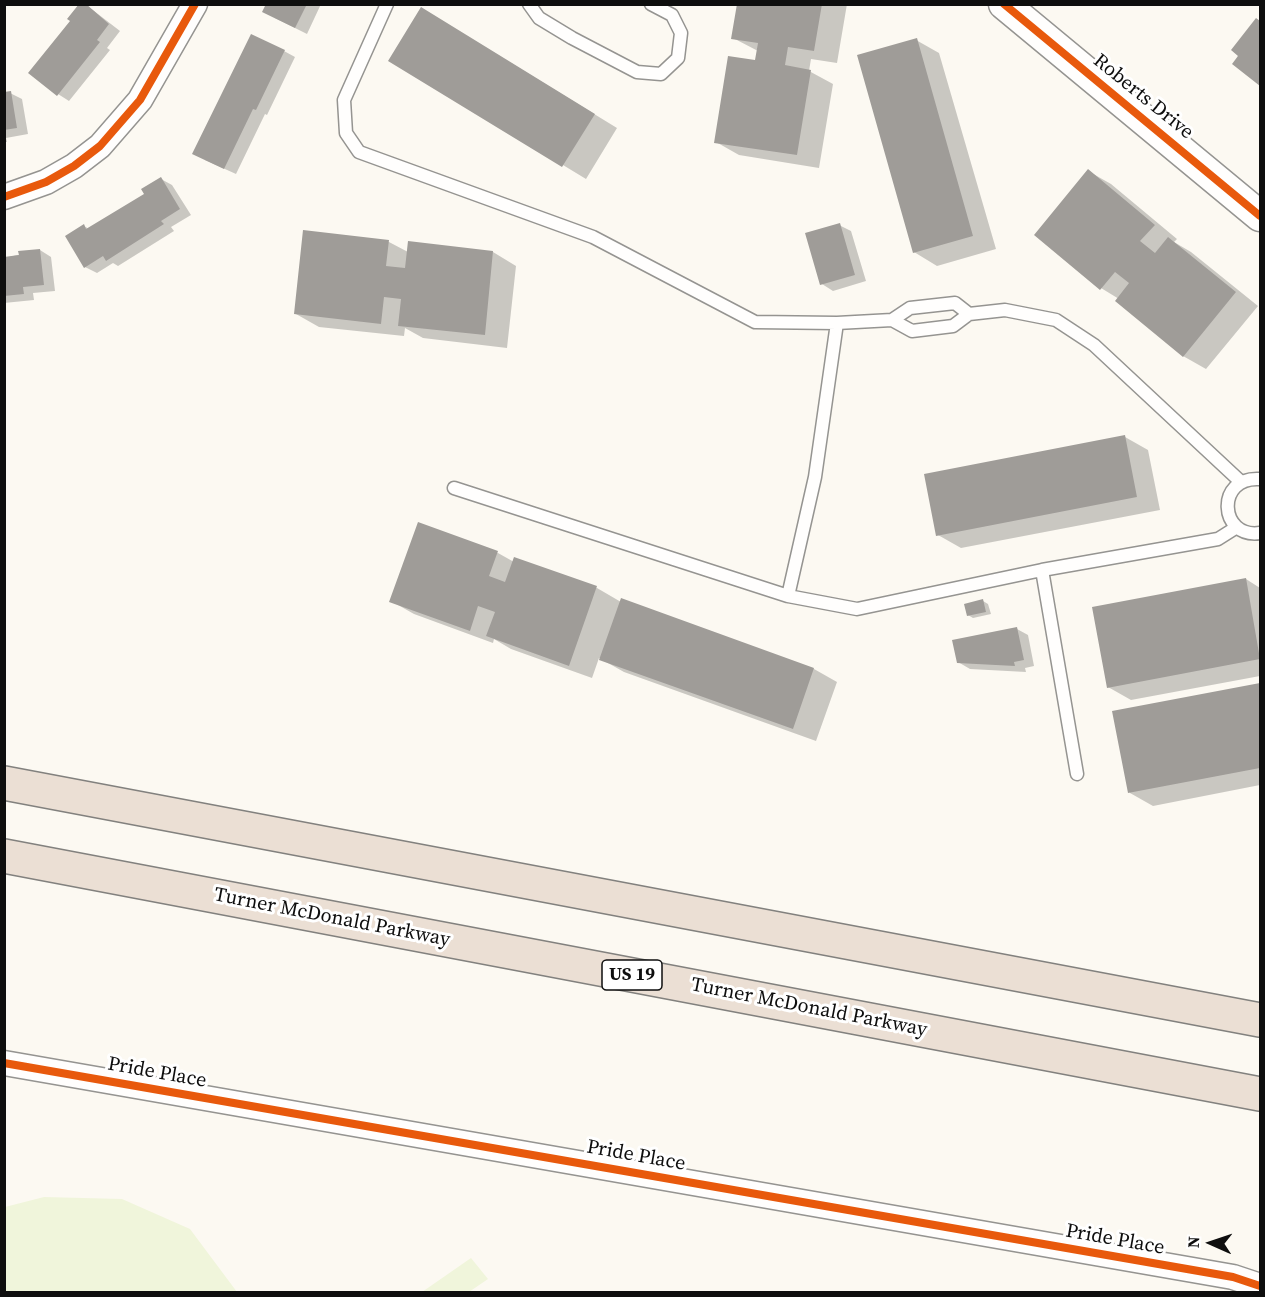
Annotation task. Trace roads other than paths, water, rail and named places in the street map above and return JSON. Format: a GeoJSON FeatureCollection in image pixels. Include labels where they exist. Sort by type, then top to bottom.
{"type":"FeatureCollection","features":[{"type":"Feature","properties":{"kind":"highway"},"geometry":{"type":"LineString","coordinates":[[4,783],[1260,1020]]}},
{"type":"Feature","properties":{"kind":"highway","name":"Turner McDonald Parkway"},"geometry":{"type":"LineString","coordinates":[[4,856],[1260,1094]]}},
{"type":"Feature","properties":{"kind":"street"},"geometry":{"type":"LineString","coordinates":[[4,197],[46,182],[74,166],[100,146],[140,100],[195,4]]}},
{"type":"Feature","properties":{"kind":"street","name":"Roberts Drive"},"geometry":{"type":"LineString","coordinates":[[1004,4],[1260,216]]}},
{"type":"Feature","properties":{"kind":"street","name":"Pride Place"},"geometry":{"type":"LineString","coordinates":[[4,1063],[1233,1277],[1260,1286]]}},
{"type":"Feature","properties":{"kind":"lane"},"geometry":{"type":"LineString","coordinates":[[387,4],[344,100],[346,133],[359,152],[593,237],[755,322],[837,323],[892,320],[910,308],[955,303],[969,314]]}},
{"type":"Feature","properties":{"kind":"lane"},"geometry":{"type":"LineString","coordinates":[[529,4],[539,18],[572,39],[637,72],[661,74],[678,58],[681,33],[672,15],[651,4]]}},
{"type":"Feature","properties":{"kind":"lane"},"geometry":{"type":"LineString","coordinates":[[892,320],[912,331],[953,326],[969,314],[1005,310],[1056,320],[1094,345],[1241,482]]}},
{"type":"Feature","properties":{"kind":"lane"},"geometry":{"type":"LineString","coordinates":[[788,596],[815,477],[837,323]]}},
{"type":"Feature","properties":{"kind":"lane"},"geometry":{"type":"LineString","coordinates":[[1260,479],[1252,478],[1241,482],[1230,493],[1227,502],[1231,520],[1237,527],[1245,532],[1260,533]]}},
{"type":"Feature","properties":{"kind":"lane"},"geometry":{"type":"LineString","coordinates":[[454,488],[788,596],[857,609],[1042,570],[1218,539],[1237,527]]}},
{"type":"Feature","properties":{"kind":"lane"},"geometry":{"type":"LineString","coordinates":[[1042,570],[1077,774]]}}]}
